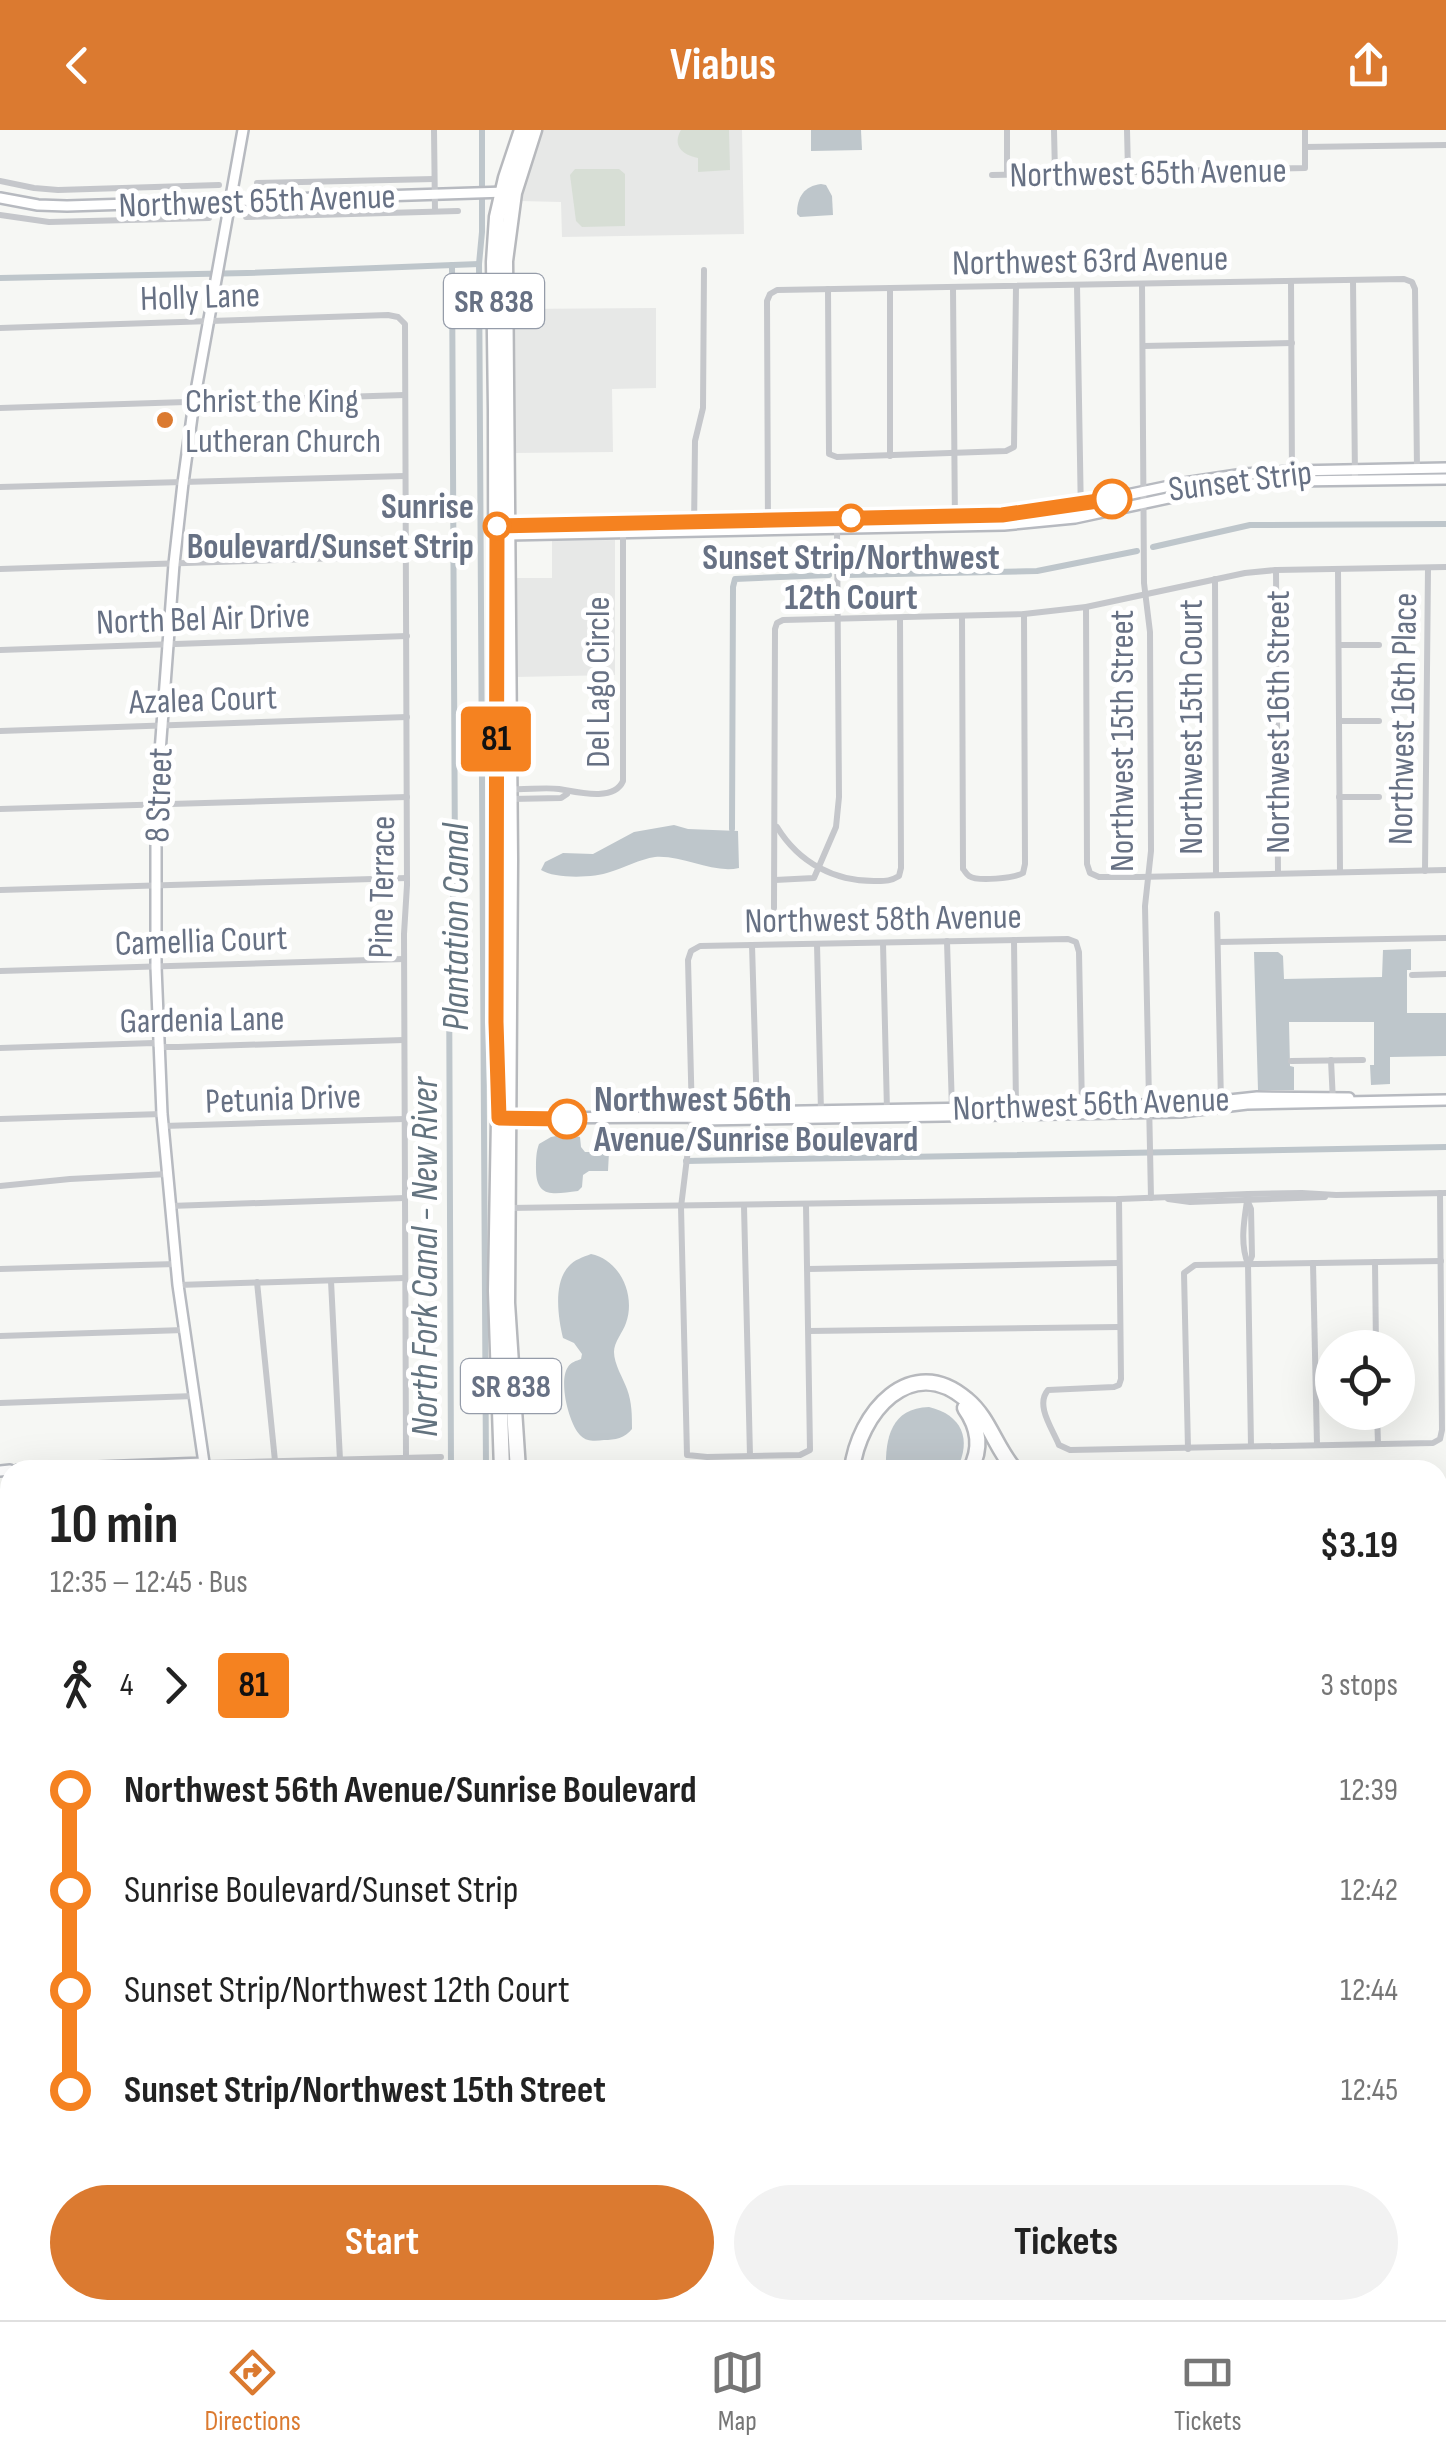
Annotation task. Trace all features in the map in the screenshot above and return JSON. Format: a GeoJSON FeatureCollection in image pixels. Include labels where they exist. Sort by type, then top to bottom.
{"type":"FeatureCollection","features":[{"type":"Feature","properties":{"kind":"highway","name":"SR 838"},"geometry":{"type":"LineString","coordinates":[[502,1460],[497,1347],[510,860],[505,797],[503,530],[494,262],[501,192],[529,131]]}},
{"type":"Feature","properties":{"kind":"highway","name":"SR 838"},"geometry":{"type":"LineString","coordinates":[[503,530],[496,686],[502,702],[505,797],[496,922],[504,1118]]}},
{"type":"Feature","properties":{"kind":"highway"},"geometry":{"type":"LineString","coordinates":[[496,922],[509,962]]}},
{"type":"Feature","properties":{"kind":"highway","name":"SR 838"},"geometry":{"type":"LineString","coordinates":[[502,1211],[517,1460]]}},
{"type":"Feature","properties":{"kind":"highway"},"geometry":{"type":"LineString","coordinates":[[495,1460],[490,1237],[502,1211]]}},
{"type":"Feature","properties":{"kind":"highway"},"geometry":{"type":"LineString","coordinates":[[856,1460],[860,1435],[882,1401],[902,1388],[931,1384],[958,1393],[974,1406],[1007,1460]]}},
{"type":"Feature","properties":{"kind":"highway"},"geometry":{"type":"LineString","coordinates":[[858,1460],[885,1406],[920,1389],[948,1394],[963,1405],[976,1428],[978,1447],[973,1460]]}},
{"type":"Feature","properties":{"kind":"street","name":"8 Street"},"geometry":{"type":"LineString","coordinates":[[204,1460],[178,1285],[162,1114],[156,967],[156,806],[182,483],[243,130]]}},
{"type":"Feature","properties":{"kind":"street"},"geometry":{"type":"LineString","coordinates":[[434,130],[435,211]]}},
{"type":"Feature","properties":{"kind":"street"},"geometry":{"type":"LineString","coordinates":[[1007,130],[1007,174]]}},
{"type":"Feature","properties":{"kind":"street"},"geometry":{"type":"LineString","coordinates":[[1054,130],[1054,173]]}},
{"type":"Feature","properties":{"kind":"street"},"geometry":{"type":"LineString","coordinates":[[1127,130],[1128,172]]}},
{"type":"Feature","properties":{"kind":"street"},"geometry":{"type":"LineString","coordinates":[[1305,130],[1305,147]]}},
{"type":"Feature","properties":{"kind":"street","name":"Northwest 65th Avenue"},"geometry":{"type":"LineString","coordinates":[[992,174],[1304,168],[1305,147],[1446,144]]}},
{"type":"Feature","properties":{"kind":"street"},"geometry":{"type":"LineString","coordinates":[[256,183],[434,179]]}},
{"type":"Feature","properties":{"kind":"street"},"geometry":{"type":"LineString","coordinates":[[0,181],[58,190],[219,185]]}},
{"type":"Feature","properties":{"kind":"street","name":"Northwest 65th Avenue"},"geometry":{"type":"LineString","coordinates":[[0,198],[52,206],[501,192]]}},
{"type":"Feature","properties":{"kind":"street"},"geometry":{"type":"LineString","coordinates":[[246,217],[458,211]]}},
{"type":"Feature","properties":{"kind":"street"},"geometry":{"type":"LineString","coordinates":[[0,215],[49,222],[209,218]]}},
{"type":"Feature","properties":{"kind":"street"},"geometry":{"type":"LineString","coordinates":[[694,526],[694,441],[703,409],[704,270]]}},
{"type":"Feature","properties":{"kind":"street","name":"Northwest 63rd Avenue"},"geometry":{"type":"LineString","coordinates":[[768,524],[766,301],[777,290],[1404,279],[1412,282],[1415,289],[1417,474]]}},
{"type":"Feature","properties":{"kind":"street"},"geometry":{"type":"LineString","coordinates":[[1353,280],[1355,474]]}},
{"type":"Feature","properties":{"kind":"street"},"geometry":{"type":"LineString","coordinates":[[1291,281],[1293,476]]}},
{"type":"Feature","properties":{"kind":"street","name":"Northwest 15th Street"},"geometry":{"type":"LineString","coordinates":[[1142,284],[1145,596],[1150,632],[1151,851],[1145,906],[1151,1198]]}},
{"type":"Feature","properties":{"kind":"street"},"geometry":{"type":"LineString","coordinates":[[1077,285],[1080,511]]}},
{"type":"Feature","properties":{"kind":"street"},"geometry":{"type":"LineString","coordinates":[[828,289],[829,454],[890,456],[1006,451],[1014,447],[1016,286]]}},
{"type":"Feature","properties":{"kind":"street"},"geometry":{"type":"LineString","coordinates":[[953,287],[955,521]]}},
{"type":"Feature","properties":{"kind":"street"},"geometry":{"type":"LineString","coordinates":[[890,288],[890,456]]}},
{"type":"Feature","properties":{"kind":"street","name":"Holly Lane"},"geometry":{"type":"LineString","coordinates":[[0,328],[388,316],[401,319]]}},
{"type":"Feature","properties":{"kind":"street","name":"Pine Terrace"},"geometry":{"type":"LineString","coordinates":[[401,319],[405,329],[406,395],[406,1457]]}},
{"type":"Feature","properties":{"kind":"street"},"geometry":{"type":"LineString","coordinates":[[1143,346],[1292,344]]}},
{"type":"Feature","properties":{"kind":"street"},"geometry":{"type":"LineString","coordinates":[[0,408],[406,395]]}},
{"type":"Feature","properties":{"kind":"street","name":"Sunset Strip"},"geometry":{"type":"LineString","coordinates":[[1417,474],[1446,468]]}},
{"type":"Feature","properties":{"kind":"street","name":"Sunset Strip"},"geometry":{"type":"LineString","coordinates":[[503,530],[955,521],[1019,524],[1186,488],[1293,476],[1417,474],[1446,478]]}},
{"type":"Feature","properties":{"kind":"street"},"geometry":{"type":"LineString","coordinates":[[0,488],[406,476]]}},
{"type":"Feature","properties":{"kind":"street"},"geometry":{"type":"LineString","coordinates":[[775,880],[811,879],[816,875],[836,826],[837,524]]}},
{"type":"Feature","properties":{"kind":"street","name":"Del Lago Circle"},"geometry":{"type":"LineString","coordinates":[[505,797],[561,798],[568,794],[611,793],[618,791],[623,780],[622,527]]}},
{"type":"Feature","properties":{"kind":"street"},"geometry":{"type":"LineString","coordinates":[[0,569],[406,556]]}},
{"type":"Feature","properties":{"kind":"street"},"geometry":{"type":"LineString","coordinates":[[774,908],[777,623],[1024,614],[1086,608],[1214,579],[1276,570],[1446,567]]}},
{"type":"Feature","properties":{"kind":"street","name":"Northwest 16th Place"},"geometry":{"type":"LineString","coordinates":[[1425,870],[1428,568]]}},
{"type":"Feature","properties":{"kind":"street"},"geometry":{"type":"LineString","coordinates":[[1338,569],[1340,872]]}},
{"type":"Feature","properties":{"kind":"street","name":"Northwest 16th Street"},"geometry":{"type":"LineString","coordinates":[[1276,570],[1278,873]]}},
{"type":"Feature","properties":{"kind":"street","name":"Northwest 15th Court"},"geometry":{"type":"LineString","coordinates":[[1214,579],[1216,875]]}},
{"type":"Feature","properties":{"kind":"street"},"geometry":{"type":"LineString","coordinates":[[1086,608],[1090,873],[1099,877],[1446,870]]}},
{"type":"Feature","properties":{"kind":"street"},"geometry":{"type":"LineString","coordinates":[[962,616],[964,869],[967,876],[974,878],[1016,878],[1026,864],[1024,614]]}},
{"type":"Feature","properties":{"kind":"street"},"geometry":{"type":"LineString","coordinates":[[775,822],[794,849],[818,868],[864,881],[899,876],[900,618]]}},
{"type":"Feature","properties":{"kind":"street","name":"North Bel Air Drive"},"geometry":{"type":"LineString","coordinates":[[0,650],[407,636]]}},
{"type":"Feature","properties":{"kind":"street"},"geometry":{"type":"LineString","coordinates":[[1339,645],[1379,645]]}},
{"type":"Feature","properties":{"kind":"street","name":"Azalea Court"},"geometry":{"type":"LineString","coordinates":[[0,731],[407,717]]}},
{"type":"Feature","properties":{"kind":"street"},"geometry":{"type":"LineString","coordinates":[[1339,721],[1379,721]]}},
{"type":"Feature","properties":{"kind":"street"},"geometry":{"type":"LineString","coordinates":[[0,809],[407,797]]}},
{"type":"Feature","properties":{"kind":"street"},"geometry":{"type":"LineString","coordinates":[[1340,797],[1379,797]]}},
{"type":"Feature","properties":{"kind":"street"},"geometry":{"type":"LineString","coordinates":[[0,890],[407,878]]}},
{"type":"Feature","properties":{"kind":"street"},"geometry":{"type":"LineString","coordinates":[[1218,914],[1221,1104]]}},
{"type":"Feature","properties":{"kind":"street"},"geometry":{"type":"LineString","coordinates":[[1014,940],[1016,1111]]}},
{"type":"Feature","properties":{"kind":"street"},"geometry":{"type":"LineString","coordinates":[[1218,942],[1446,940]]}},
{"type":"Feature","properties":{"kind":"street"},"geometry":{"type":"LineString","coordinates":[[882,942],[887,1113]]}},
{"type":"Feature","properties":{"kind":"street","name":"Northwest 58th Avenue"},"geometry":{"type":"LineString","coordinates":[[692,1117],[688,960],[692,951],[704,946],[882,942],[1076,942],[1082,1110]]}},
{"type":"Feature","properties":{"kind":"street"},"geometry":{"type":"LineString","coordinates":[[948,942],[952,1112]]}},
{"type":"Feature","properties":{"kind":"street"},"geometry":{"type":"LineString","coordinates":[[818,944],[821,1114]]}},
{"type":"Feature","properties":{"kind":"street"},"geometry":{"type":"LineString","coordinates":[[752,945],[757,1116]]}},
{"type":"Feature","properties":{"kind":"street","name":"Camellia Court"},"geometry":{"type":"LineString","coordinates":[[0,971],[404,959]]}},
{"type":"Feature","properties":{"kind":"street"},"geometry":{"type":"LineString","coordinates":[[1412,975],[1446,974]]}},
{"type":"Feature","properties":{"kind":"street","name":"Gardenia Lane"},"geometry":{"type":"LineString","coordinates":[[0,1048],[404,1040]]}},
{"type":"Feature","properties":{"kind":"street"},"geometry":{"type":"LineString","coordinates":[[1331,1060],[1333,1100]]}},
{"type":"Feature","properties":{"kind":"street"},"geometry":{"type":"LineString","coordinates":[[1291,1061],[1363,1060]]}},
{"type":"Feature","properties":{"kind":"street","name":"Northwest 56th Avenue"},"geometry":{"type":"LineString","coordinates":[[504,1118],[700,1120],[821,1114],[1149,1109],[1333,1100],[1446,1100]]}},
{"type":"Feature","properties":{"kind":"street","name":"Petunia Drive"},"geometry":{"type":"LineString","coordinates":[[0,1118],[162,1114]]}},
{"type":"Feature","properties":{"kind":"street"},"geometry":{"type":"LineString","coordinates":[[692,1117],[681,1207],[686,1455],[800,1455],[810,1450],[806,1205]]}},
{"type":"Feature","properties":{"kind":"street","name":"Petunia Drive"},"geometry":{"type":"LineString","coordinates":[[163,1126],[404,1119]]}},
{"type":"Feature","properties":{"kind":"street"},"geometry":{"type":"LineString","coordinates":[[0,1186],[168,1174]]}},
{"type":"Feature","properties":{"kind":"street"},"geometry":{"type":"LineString","coordinates":[[502,1211],[1179,1195],[1443,1193],[1440,1439],[1433,1443],[1070,1450],[1060,1445],[1041,1403],[1043,1394],[1048,1390],[1114,1387],[1121,1379],[1119,1199]]}},
{"type":"Feature","properties":{"kind":"street"},"geometry":{"type":"LineString","coordinates":[[1248,1197],[1244,1210],[1251,1446]]}},
{"type":"Feature","properties":{"kind":"street"},"geometry":{"type":"LineString","coordinates":[[170,1206],[405,1198]]}},
{"type":"Feature","properties":{"kind":"street"},"geometry":{"type":"LineString","coordinates":[[744,1206],[750,1456]]}},
{"type":"Feature","properties":{"kind":"street"},"geometry":{"type":"LineString","coordinates":[[1188,1448],[1184,1273],[1188,1268],[1441,1260]]}},
{"type":"Feature","properties":{"kind":"street"},"geometry":{"type":"LineString","coordinates":[[1375,1262],[1376,1330]]}},
{"type":"Feature","properties":{"kind":"street"},"geometry":{"type":"LineString","coordinates":[[1312,1263],[1317,1446]]}},
{"type":"Feature","properties":{"kind":"street"},"geometry":{"type":"LineString","coordinates":[[0,1269],[176,1264]]}},
{"type":"Feature","properties":{"kind":"street"},"geometry":{"type":"LineString","coordinates":[[808,1269],[1118,1264]]}},
{"type":"Feature","properties":{"kind":"street"},"geometry":{"type":"LineString","coordinates":[[178,1285],[405,1278]]}},
{"type":"Feature","properties":{"kind":"street"},"geometry":{"type":"LineString","coordinates":[[331,1281],[340,1460],[441,1457]]}},
{"type":"Feature","properties":{"kind":"street"},"geometry":{"type":"LineString","coordinates":[[256,1282],[275,1460]]}},
{"type":"Feature","properties":{"kind":"street"},"geometry":{"type":"LineString","coordinates":[[809,1332],[1119,1326]]}},
{"type":"Feature","properties":{"kind":"street"},"geometry":{"type":"LineString","coordinates":[[0,1336],[184,1330]]}},
{"type":"Feature","properties":{"kind":"street"},"geometry":{"type":"LineString","coordinates":[[0,1402],[194,1396]]}},
{"type":"Feature","properties":{"kind":"street"},"geometry":{"type":"LineString","coordinates":[[1378,1430],[1378,1444]]}},
{"type":"Feature","properties":{"kind":"shaded area"},"geometry":{"type":"Polygon","coordinates":[[[541,130],[742,130],[744,234],[562,237],[561,202],[520,201],[541,130]]]}},
{"type":"Feature","properties":{"kind":"shaded area"},"geometry":{"type":"Polygon","coordinates":[[[681,130],[729,130],[730,170],[698,172],[698,158],[683,152],[678,145],[681,130]]]}},
{"type":"Feature","properties":{"kind":"shaded area"},"geometry":{"type":"Polygon","coordinates":[[[811,130],[861,130],[862,150],[811,151],[811,130]]]}},
{"type":"Feature","properties":{"kind":"shaded area"},"geometry":{"type":"Polygon","coordinates":[[[575,169],[619,169],[625,174],[625,226],[582,227],[576,221],[570,175],[575,169]]]}},
{"type":"Feature","properties":{"kind":"shaded area"},"geometry":{"type":"Polygon","coordinates":[[[826,185],[832,196],[833,215],[800,217],[797,208],[803,193],[826,185]]]}},
{"type":"Feature","properties":{"kind":"shaded area"},"geometry":{"type":"Polygon","coordinates":[[[656,308],[656,388],[612,389],[613,452],[514,453],[513,309],[656,308]]]}},
{"type":"Feature","properties":{"kind":"shaded area"},"geometry":{"type":"Polygon","coordinates":[[[615,540],[615,675],[516,677],[516,578],[552,578],[552,541],[615,540]]]}},
{"type":"Feature","properties":{"kind":"shaded area"},"geometry":{"type":"Polygon","coordinates":[[[674,825],[738,831],[739,868],[719,869],[655,857],[594,875],[565,876],[541,870],[545,862],[563,853],[593,854],[634,832],[674,825]]]}},
{"type":"Feature","properties":{"kind":"shaded area"},"geometry":{"type":"Polygon","coordinates":[[[1411,949],[1407,1013],[1446,1013],[1446,1056],[1390,1057],[1390,1084],[1371,1085],[1374,1022],[1289,1022],[1294,1090],[1258,1090],[1254,952],[1278,952],[1283,956],[1284,979],[1382,977],[1383,950],[1411,949]]]}},
{"type":"Feature","properties":{"kind":"shaded area"},"geometry":{"type":"Polygon","coordinates":[[[551,1137],[580,1137],[585,1152],[609,1152],[608,1171],[589,1171],[583,1175],[578,1191],[548,1192],[537,1179],[538,1147],[551,1137]]]}},
{"type":"Feature","properties":{"kind":"shaded area"},"geometry":{"type":"Polygon","coordinates":[[[591,1254],[617,1271],[629,1301],[626,1323],[614,1352],[629,1394],[632,1429],[612,1440],[583,1438],[572,1423],[566,1403],[565,1374],[582,1354],[574,1343],[563,1338],[558,1300],[561,1281],[573,1262],[591,1254]]]}},
{"type":"Feature","properties":{"kind":"shaded area"},"geometry":{"type":"Polygon","coordinates":[[[929,1407],[956,1422],[963,1438],[960,1460],[886,1460],[893,1427],[898,1419],[929,1407]]]}},
{"type":"Feature","properties":{"kind":"waterway","name":"Plantation Canal"},"geometry":{"type":"LineString","coordinates":[[482,130],[479,264],[486,1460]]}},
{"type":"Feature","properties":{"kind":"waterway"},"geometry":{"type":"LineString","coordinates":[[0,278],[479,264]]}},
{"type":"Feature","properties":{"kind":"waterway","name":"North Fork Canal - New River"},"geometry":{"type":"LineString","coordinates":[[451,1460],[449,954],[455,868],[452,265]]}},
{"type":"Feature","properties":{"kind":"waterway"},"geometry":{"type":"LineString","coordinates":[[1153,547],[1250,525],[1446,524]]}},
{"type":"Feature","properties":{"kind":"waterway"},"geometry":{"type":"LineString","coordinates":[[846,575],[1037,571],[1137,551]]}},
{"type":"Feature","properties":{"kind":"waterway"},"geometry":{"type":"LineString","coordinates":[[732,829],[735,579],[829,575]]}},
{"type":"Feature","properties":{"kind":"waterway"},"geometry":{"type":"LineString","coordinates":[[686,1161],[1446,1147]]}},
{"type":"Feature","properties":{"kind":"bus line","name":"81"},"geometry":{"type":"LineString","coordinates":[[567,1119],[499,1118],[497,526],[1002,515],[1112,499]]}},
{"type":"Feature","properties":{"kind":"place","name":"Christ the King Lutheran Church"},"geometry":{"type":"Point","coordinates":[165,420]}},
{"type":"Feature","properties":{"kind":"place","name":"Sunset Strip/Northwest 12th Court"},"geometry":{"type":"Point","coordinates":[851,518]}},
{"type":"Feature","properties":{"kind":"place","name":"Sunrise Boulevard/Sunset Strip"},"geometry":{"type":"Point","coordinates":[497,526]}},
{"type":"Feature","properties":{"kind":"place","name":"Northwest 56th Avenue/Sunrise Boulevard"},"geometry":{"type":"Point","coordinates":[567,1119]}}]}
